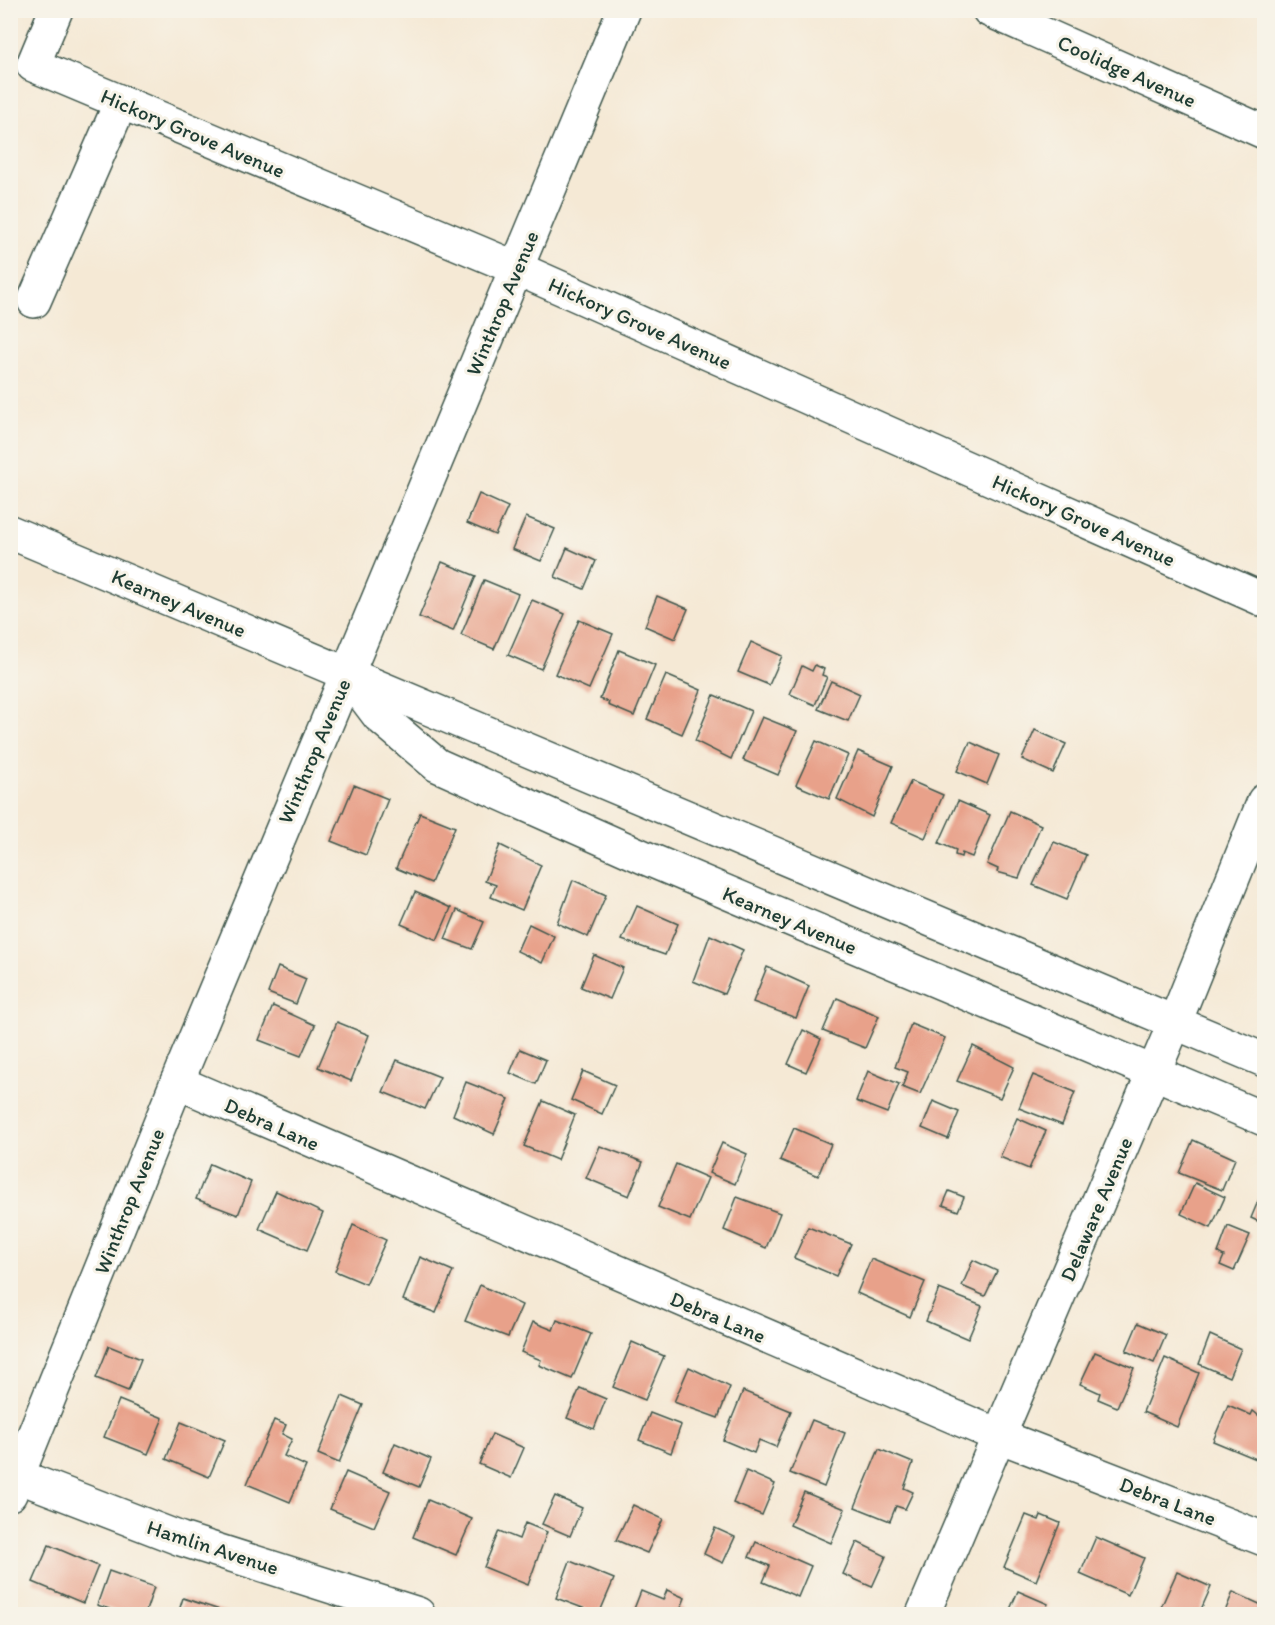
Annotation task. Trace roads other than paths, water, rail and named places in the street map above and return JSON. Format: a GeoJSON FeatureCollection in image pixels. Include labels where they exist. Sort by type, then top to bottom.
{"type":"FeatureCollection","features":[{"type":"Feature","properties":{"kind":"street","name":"Hickory Grove Avenue"},"geometry":{"type":"LineString","coordinates":[[56,10],[33,65],[516,268],[1264,600]]}},
{"type":"Feature","properties":{"kind":"street","name":"Winthrop Avenue"},"geometry":{"type":"LineString","coordinates":[[13,1481],[346,674],[624,10]]}},
{"type":"Feature","properties":{"kind":"street","name":"Coolidge Avenue"},"geometry":{"type":"LineString","coordinates":[[989,10],[1264,132]]}},
{"type":"Feature","properties":{"kind":"street"},"geometry":{"type":"LineString","coordinates":[[34,302],[121,102]]}},
{"type":"Feature","properties":{"kind":"street","name":"Kearney Avenue"},"geometry":{"type":"LineString","coordinates":[[10,532],[1264,1060]]}},
{"type":"Feature","properties":{"kind":"street","name":"Kearney Avenue"},"geometry":{"type":"LineString","coordinates":[[346,674],[379,716],[437,765],[648,859],[1264,1119]]}},
{"type":"Feature","properties":{"kind":"street","name":"Delaware Avenue"},"geometry":{"type":"LineString","coordinates":[[923,1614],[1154,1074],[1264,801]]}},
{"type":"Feature","properties":{"kind":"street","name":"Debra Lane"},"geometry":{"type":"LineString","coordinates":[[177,1082],[999,1436],[1264,1539]]}},
{"type":"Feature","properties":{"kind":"street","name":"Hamlin Avenue"},"geometry":{"type":"LineString","coordinates":[[13,1481],[181,1539],[418,1614]]}}]}
